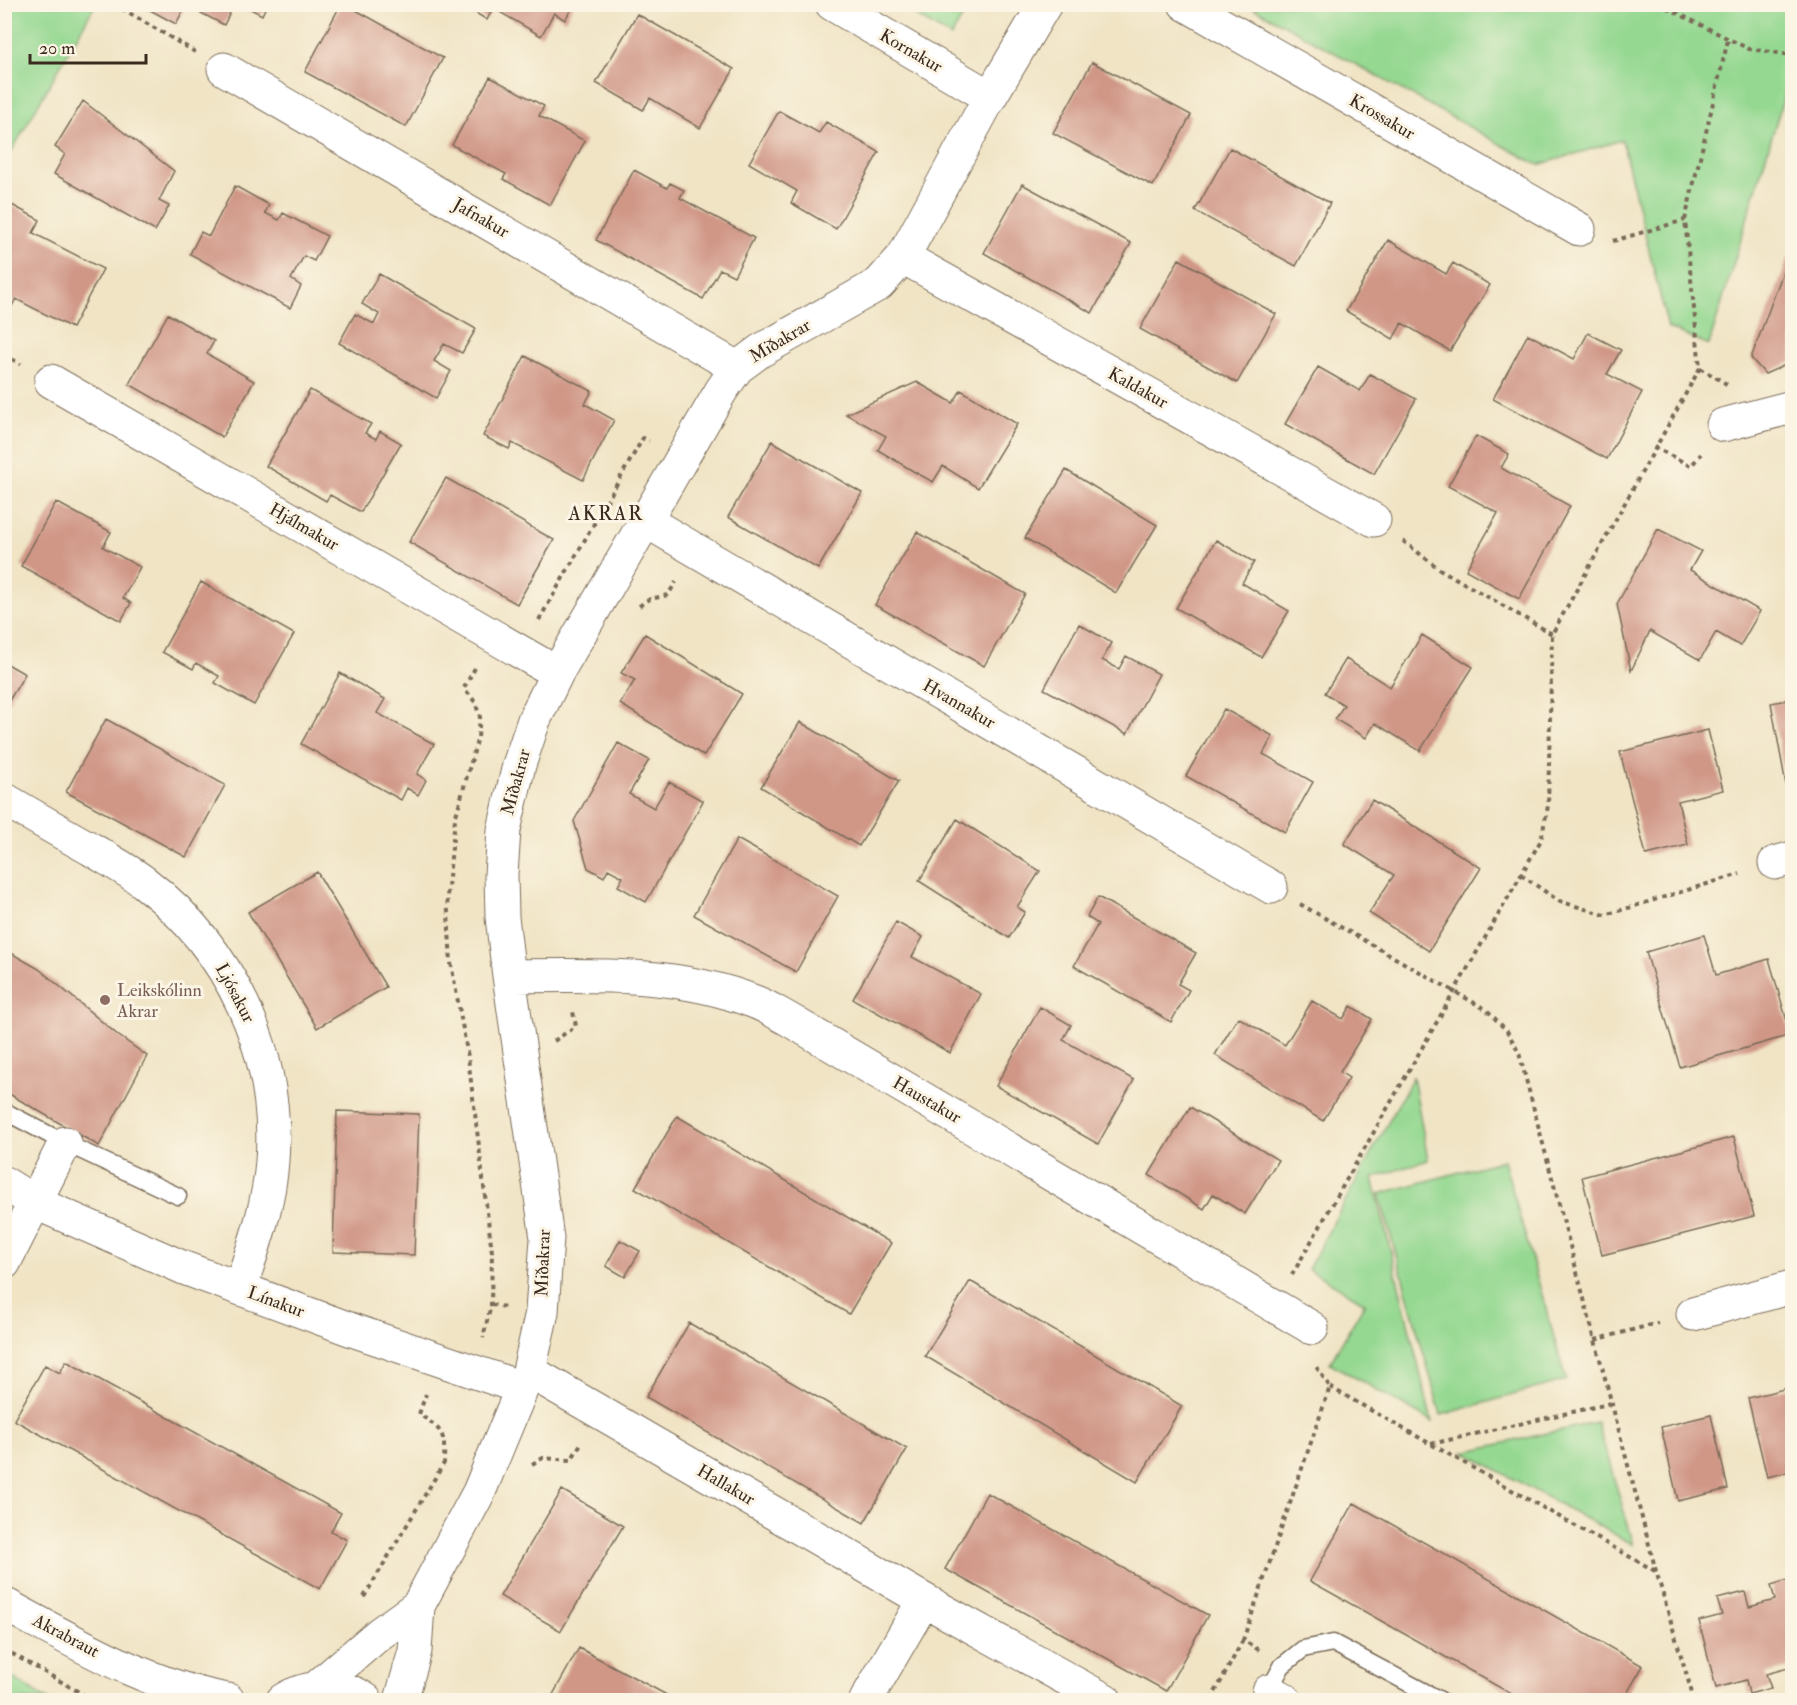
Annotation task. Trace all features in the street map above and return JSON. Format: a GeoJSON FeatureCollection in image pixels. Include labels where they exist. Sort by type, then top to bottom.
{"type":"FeatureCollection","features":[{"type":"Feature","properties":{"kind":"street","name":"Kornakur"},"geometry":{"type":"LineString","coordinates":[[832,4],[990,97]]}},
{"type":"Feature","properties":{"kind":"street"},"geometry":{"type":"LineString","coordinates":[[990,97],[1045,4]]}},
{"type":"Feature","properties":{"kind":"street","name":"Krossakur"},"geometry":{"type":"LineString","coordinates":[[1185,4],[1579,229]]}},
{"type":"Feature","properties":{"kind":"street","name":"Jafnakur"},"geometry":{"type":"LineString","coordinates":[[224,69],[737,368]]}},
{"type":"Feature","properties":{"kind":"street","name":"Miðakrar"},"geometry":{"type":"LineString","coordinates":[[401,1701],[414,1651],[418,1606],[479,1492],[525,1379],[542,1312],[547,1238],[509,976],[501,896],[504,830],[519,765],[534,720],[557,673],[721,391],[737,368],[760,351],[879,284],[903,257],[990,97]]}},
{"type":"Feature","properties":{"kind":"street","name":"Kaldakur"},"geometry":{"type":"LineString","coordinates":[[903,257],[1374,520]]}},
{"type":"Feature","properties":{"kind":"street","name":"Hjálmakur"},"geometry":{"type":"LineString","coordinates":[[51,381],[557,673]]}},
{"type":"Feature","properties":{"kind":"street"},"geometry":{"type":"LineString","coordinates":[[1723,425],[1792,407]]}},
{"type":"Feature","properties":{"kind":"street","name":"Hvannakur"},"geometry":{"type":"LineString","coordinates":[[646,520],[1271,887]]}},
{"type":"Feature","properties":{"kind":"street","name":"Ljósakur"},"geometry":{"type":"LineString","coordinates":[[4,799],[145,883],[200,935],[222,965],[240,997],[256,1033],[269,1086],[272,1151],[267,1197],[240,1288]]}},
{"type":"Feature","properties":{"kind":"street","name":"Haustakur"},"geometry":{"type":"LineString","coordinates":[[509,976],[631,976],[713,989],[755,1002],[788,1019],[1275,1305],[1312,1344]]}},
{"type":"Feature","properties":{"kind":"street"},"geometry":{"type":"LineString","coordinates":[[4,1263],[65,1143]]}},
{"type":"Feature","properties":{"kind":"street","name":"Línakur"},"geometry":{"type":"LineString","coordinates":[[4,1183],[36,1203],[184,1268],[355,1331],[525,1379]]}},
{"type":"Feature","properties":{"kind":"street"},"geometry":{"type":"LineString","coordinates":[[1693,1314],[1792,1287]]}},
{"type":"Feature","properties":{"kind":"street","name":"Hallakur"},"geometry":{"type":"LineString","coordinates":[[525,1379],[1105,1701]]}},
{"type":"Feature","properties":{"kind":"street"},"geometry":{"type":"LineString","coordinates":[[866,1701],[924,1600]]}},
{"type":"Feature","properties":{"kind":"street","name":"Akrabraut"},"geometry":{"type":"LineString","coordinates":[[4,1604],[128,1668],[201,1696],[228,1701]]}},
{"type":"Feature","properties":{"kind":"street","name":"Miðakrar"},"geometry":{"type":"LineString","coordinates":[[316,1688],[379,1635],[418,1606]]}},
{"type":"Feature","properties":{"kind":"street","name":"Akrabraut"},"geometry":{"type":"LineString","coordinates":[[128,1668],[171,1701]]}},
{"type":"Feature","properties":{"kind":"street"},"geometry":{"type":"LineString","coordinates":[[284,1701],[292,1695],[316,1688],[339,1689],[366,1701]]}},
{"type":"Feature","properties":{"kind":"lane"},"geometry":{"type":"LineString","coordinates":[[4,1111],[65,1143],[178,1196]]}},
{"type":"Feature","properties":{"kind":"lane"},"geometry":{"type":"LineString","coordinates":[[1275,1690],[1303,1649],[1334,1643],[1440,1701]]}},
{"type":"Feature","properties":{"kind":"path"},"geometry":{"type":"LineString","coordinates":[[114,4],[224,69]]}},
{"type":"Feature","properties":{"kind":"path"},"geometry":{"type":"LineString","coordinates":[[1659,4],[1749,49],[1792,55]]}},
{"type":"Feature","properties":{"kind":"path"},"geometry":{"type":"LineString","coordinates":[[1275,1305],[1453,990],[1541,840],[1548,806],[1552,634],[1700,368],[1685,220],[1728,40]]}},
{"type":"Feature","properties":{"kind":"path"},"geometry":{"type":"LineString","coordinates":[[1579,229],[1610,242],[1685,220]]}},
{"type":"Feature","properties":{"kind":"path"},"geometry":{"type":"LineString","coordinates":[[1654,447],[1691,466],[1723,425]]}},
{"type":"Feature","properties":{"kind":"path"},"geometry":{"type":"LineString","coordinates":[[1374,520],[1441,570],[1552,634]]}},
{"type":"Feature","properties":{"kind":"path"},"geometry":{"type":"LineString","coordinates":[[1521,875],[1559,901],[1605,915],[1784,860]]}},
{"type":"Feature","properties":{"kind":"path"},"geometry":{"type":"LineString","coordinates":[[1271,887],[1487,1010],[1507,1031],[1519,1053],[1656,1571],[1694,1701]]}},
{"type":"Feature","properties":{"kind":"path"},"geometry":{"type":"LineString","coordinates":[[1595,1340],[1693,1314]]}},
{"type":"Feature","properties":{"kind":"path"},"geometry":{"type":"LineString","coordinates":[[1312,1344],[1330,1387],[1656,1571]]}},
{"type":"Feature","properties":{"kind":"path"},"geometry":{"type":"LineString","coordinates":[[1211,1701],[1242,1640],[1330,1387]]}},
{"type":"Feature","properties":{"kind":"path"},"geometry":{"type":"LineString","coordinates":[[1431,1444],[1611,1403]]}},
{"type":"Feature","properties":{"kind":"path"},"geometry":{"type":"LineString","coordinates":[[1242,1640],[1275,1690]]}},
{"type":"Feature","properties":{"kind":"path"},"geometry":{"type":"LineString","coordinates":[[4,1649],[93,1701]]}},
{"type":"Feature","properties":{"kind":"green space"},"geometry":{"type":"Polygon","coordinates":[[[4,5],[95,5],[5,163],[4,5]]]}},
{"type":"Feature","properties":{"kind":"green space"},"geometry":{"type":"Polygon","coordinates":[[[898,5],[969,5],[951,37],[898,5]]]}},
{"type":"Feature","properties":{"kind":"green space"},"geometry":{"type":"Polygon","coordinates":[[[1248,5],[1792,5],[1792,70],[1709,345],[1668,328],[1622,140],[1538,165],[1248,5]]]}},
{"type":"Feature","properties":{"kind":"green space"},"geometry":{"type":"Polygon","coordinates":[[[1413,1077],[1428,1160],[1373,1178],[1432,1422],[1330,1363],[1365,1303],[1308,1269],[1413,1077]]]}},
{"type":"Feature","properties":{"kind":"green space"},"geometry":{"type":"Polygon","coordinates":[[[1504,1160],[1566,1380],[1441,1415],[1379,1194],[1504,1160]]]}},
{"type":"Feature","properties":{"kind":"green space"},"geometry":{"type":"Polygon","coordinates":[[[1597,1422],[1634,1545],[1464,1452],[1597,1422]]]}},
{"type":"Feature","properties":{"kind":"green space"},"geometry":{"type":"Polygon","coordinates":[[[5,1673],[48,1700],[5,1700],[5,1673]]]}},
{"type":"Feature","properties":{"kind":"building"},"geometry":{"type":"Polygon","coordinates":[[[139,4],[234,4],[224,25],[186,5],[176,24],[139,4]]]}},
{"type":"Feature","properties":{"kind":"building"},"geometry":{"type":"Polygon","coordinates":[[[241,4],[267,4],[262,15],[241,4]]]}},
{"type":"Feature","properties":{"kind":"building"},"geometry":{"type":"Polygon","coordinates":[[[341,4],[443,58],[406,127],[305,72],[341,4]]]}},
{"type":"Feature","properties":{"kind":"building"},"geometry":{"type":"Polygon","coordinates":[[[461,4],[574,4],[565,20],[554,13],[541,36],[493,8],[487,20],[461,4]]]}},
{"type":"Feature","properties":{"kind":"building"},"geometry":{"type":"Polygon","coordinates":[[[637,14],[734,69],[700,128],[650,98],[643,110],[596,83],[637,14]]]}},
{"type":"Feature","properties":{"kind":"building"},"geometry":{"type":"Polygon","coordinates":[[[1092,62],[1191,115],[1153,186],[1053,133],[1092,62]]]}},
{"type":"Feature","properties":{"kind":"building"},"geometry":{"type":"Polygon","coordinates":[[[490,77],[544,106],[539,116],[585,141],[550,205],[503,179],[506,174],[452,145],[490,77]]]}},
{"type":"Feature","properties":{"kind":"building"},"geometry":{"type":"Polygon","coordinates":[[[83,101],[174,171],[159,201],[169,206],[155,231],[54,174],[65,154],[55,147],[83,101]]]}},
{"type":"Feature","properties":{"kind":"building"},"geometry":{"type":"Polygon","coordinates":[[[779,111],[819,133],[826,122],[879,152],[836,229],[791,203],[797,191],[749,163],[779,111]]]}},
{"type":"Feature","properties":{"kind":"building"},"geometry":{"type":"Polygon","coordinates":[[[1230,148],[1330,203],[1296,266],[1195,211],[1230,148]]]}},
{"type":"Feature","properties":{"kind":"building"},"geometry":{"type":"Polygon","coordinates":[[[634,170],[667,188],[670,183],[684,190],[680,198],[754,238],[734,276],[720,269],[703,299],[596,240],[634,170]]]}},
{"type":"Feature","properties":{"kind":"building"},"geometry":{"type":"Polygon","coordinates":[[[1022,184],[1131,243],[1092,313],[984,253],[1022,184]]]}},
{"type":"Feature","properties":{"kind":"building"},"geometry":{"type":"Polygon","coordinates":[[[235,186],[269,205],[265,213],[279,220],[283,213],[327,236],[314,261],[304,256],[291,279],[301,286],[290,308],[190,254],[201,232],[209,236],[235,186]]]}},
{"type":"Feature","properties":{"kind":"building"},"geometry":{"type":"Polygon","coordinates":[[[10,204],[40,220],[33,233],[103,269],[72,328],[16,299],[4,320],[4,215],[10,204]]]}},
{"type":"Feature","properties":{"kind":"building"},"geometry":{"type":"Polygon","coordinates":[[[1388,240],[1446,274],[1453,263],[1490,285],[1450,351],[1402,323],[1393,339],[1346,311],[1388,240]]]}},
{"type":"Feature","properties":{"kind":"building"},"geometry":{"type":"Polygon","coordinates":[[[1792,257],[1792,362],[1765,374],[1751,358],[1788,259],[1792,257]]]}},
{"type":"Feature","properties":{"kind":"building"},"geometry":{"type":"Polygon","coordinates":[[[1179,259],[1276,314],[1237,383],[1140,329],[1179,259]]]}},
{"type":"Feature","properties":{"kind":"building"},"geometry":{"type":"Polygon","coordinates":[[[379,274],[476,329],[462,353],[444,344],[434,361],[451,371],[436,398],[339,343],[355,314],[374,324],[379,314],[362,304],[379,274]]]}},
{"type":"Feature","properties":{"kind":"building"},"geometry":{"type":"Polygon","coordinates":[[[168,314],[214,341],[207,354],[254,381],[222,437],[129,384],[168,314]]]}},
{"type":"Feature","properties":{"kind":"building"},"geometry":{"type":"Polygon","coordinates":[[[1588,333],[1621,350],[1607,374],[1642,392],[1607,459],[1493,399],[1528,334],[1574,359],[1588,333]]]}},
{"type":"Feature","properties":{"kind":"building"},"geometry":{"type":"Polygon","coordinates":[[[525,356],[592,391],[585,404],[614,420],[583,480],[512,443],[509,449],[483,436],[525,356]]]}},
{"type":"Feature","properties":{"kind":"building"},"geometry":{"type":"Polygon","coordinates":[[[1318,367],[1360,391],[1370,374],[1416,399],[1374,474],[1285,424],[1318,367]]]}},
{"type":"Feature","properties":{"kind":"building"},"geometry":{"type":"Polygon","coordinates":[[[917,382],[953,403],[961,390],[1017,424],[978,488],[943,466],[933,482],[913,471],[878,450],[886,436],[846,414],[917,382]]]}},
{"type":"Feature","properties":{"kind":"building"},"geometry":{"type":"Polygon","coordinates":[[[310,390],[371,424],[365,433],[376,439],[380,431],[401,443],[361,512],[330,495],[326,501],[266,466],[310,390]]]}},
{"type":"Feature","properties":{"kind":"building"},"geometry":{"type":"Polygon","coordinates":[[[1476,436],[1509,454],[1501,468],[1570,506],[1519,599],[1466,570],[1498,513],[1448,486],[1476,436]]]}},
{"type":"Feature","properties":{"kind":"building"},"geometry":{"type":"Polygon","coordinates":[[[772,441],[862,493],[818,569],[728,517],[772,441]]]}},
{"type":"Feature","properties":{"kind":"building"},"geometry":{"type":"Polygon","coordinates":[[[1066,470],[1157,525],[1116,593],[1025,538],[1066,470]]]}},
{"type":"Feature","properties":{"kind":"building"},"geometry":{"type":"Polygon","coordinates":[[[446,478],[554,540],[517,604],[409,542],[446,478]]]}},
{"type":"Feature","properties":{"kind":"building"},"geometry":{"type":"Polygon","coordinates":[[[56,502],[111,532],[103,547],[140,567],[123,598],[131,603],[121,621],[21,566],[56,502]]]}},
{"type":"Feature","properties":{"kind":"building"},"geometry":{"type":"Polygon","coordinates":[[[1658,529],[1701,551],[1690,570],[1760,611],[1740,646],[1716,632],[1700,660],[1650,631],[1631,671],[1617,604],[1658,529]]]}},
{"type":"Feature","properties":{"kind":"building"},"geometry":{"type":"Polygon","coordinates":[[[917,532],[1025,594],[984,666],[875,605],[917,532]]]}},
{"type":"Feature","properties":{"kind":"building"},"geometry":{"type":"Polygon","coordinates":[[[1216,540],[1254,562],[1242,583],[1289,611],[1261,657],[1176,608],[1216,540]]]}},
{"type":"Feature","properties":{"kind":"building"},"geometry":{"type":"Polygon","coordinates":[[[201,582],[294,634],[254,705],[215,683],[219,676],[196,663],[193,669],[162,652],[201,582]]]}},
{"type":"Feature","properties":{"kind":"building"},"geometry":{"type":"Polygon","coordinates":[[[1079,624],[1112,643],[1102,660],[1119,669],[1126,656],[1159,674],[1127,734],[1044,689],[1079,624]]]}},
{"type":"Feature","properties":{"kind":"building"},"geometry":{"type":"Polygon","coordinates":[[[645,634],[742,694],[704,756],[620,704],[635,680],[621,673],[645,634]]]}},
{"type":"Feature","properties":{"kind":"building"},"geometry":{"type":"Polygon","coordinates":[[[1422,635],[1473,667],[1420,751],[1375,723],[1366,738],[1335,719],[1344,705],[1325,693],[1346,659],[1390,687],[1422,635]]]}},
{"type":"Feature","properties":{"kind":"building"},"geometry":{"type":"Polygon","coordinates":[[[4,662],[25,674],[4,709],[4,662]]]}},
{"type":"Feature","properties":{"kind":"building"},"geometry":{"type":"Polygon","coordinates":[[[340,673],[385,699],[377,713],[434,744],[417,774],[426,780],[418,795],[407,788],[401,800],[301,744],[340,673]]]}},
{"type":"Feature","properties":{"kind":"building"},"geometry":{"type":"Polygon","coordinates":[[[1792,699],[1792,812],[1791,812],[1771,703],[1792,699]]]}},
{"type":"Feature","properties":{"kind":"building"},"geometry":{"type":"Polygon","coordinates":[[[1224,709],[1273,736],[1263,754],[1313,782],[1285,832],[1186,776],[1224,709]]]}},
{"type":"Feature","properties":{"kind":"building"},"geometry":{"type":"Polygon","coordinates":[[[106,719],[225,785],[186,857],[66,792],[106,719]]]}},
{"type":"Feature","properties":{"kind":"building"},"geometry":{"type":"Polygon","coordinates":[[[800,722],[899,781],[859,846],[761,787],[800,722]]]}},
{"type":"Feature","properties":{"kind":"building"},"geometry":{"type":"Polygon","coordinates":[[[1708,730],[1723,790],[1678,801],[1688,845],[1646,855],[1620,752],[1708,730]]]}},
{"type":"Feature","properties":{"kind":"building"},"geometry":{"type":"Polygon","coordinates":[[[618,743],[649,760],[629,794],[654,808],[669,782],[703,801],[646,902],[618,886],[623,877],[608,869],[604,877],[588,868],[574,821],[618,743]]]}},
{"type":"Feature","properties":{"kind":"building"},"geometry":{"type":"Polygon","coordinates":[[[1372,800],[1481,868],[1429,951],[1369,913],[1394,875],[1344,844],[1372,800]]]}},
{"type":"Feature","properties":{"kind":"building"},"geometry":{"type":"Polygon","coordinates":[[[957,819],[1040,871],[1017,907],[1025,912],[1009,938],[919,881],[957,819]]]}},
{"type":"Feature","properties":{"kind":"building"},"geometry":{"type":"Polygon","coordinates":[[[737,839],[838,896],[796,972],[694,915],[737,839]]]}},
{"type":"Feature","properties":{"kind":"building"},"geometry":{"type":"Polygon","coordinates":[[[317,872],[386,987],[317,1028],[248,912],[317,872]]]}},
{"type":"Feature","properties":{"kind":"building"},"geometry":{"type":"Polygon","coordinates":[[[1098,897],[1196,953],[1178,984],[1189,990],[1171,1022],[1074,966],[1098,924],[1087,917],[1098,897]]]}},
{"type":"Feature","properties":{"kind":"building"},"geometry":{"type":"Polygon","coordinates":[[[896,922],[923,937],[912,957],[981,994],[950,1053],[853,999],[896,922]]]}},
{"type":"Feature","properties":{"kind":"building"},"geometry":{"type":"Polygon","coordinates":[[[1704,935],[1716,975],[1769,959],[1791,1035],[1680,1067],[1646,952],[1704,935]]]}},
{"type":"Feature","properties":{"kind":"building"},"geometry":{"type":"Polygon","coordinates":[[[4,949],[39,969],[119,1036],[147,1056],[99,1146],[4,1091],[4,949]]]}},
{"type":"Feature","properties":{"kind":"building"},"geometry":{"type":"Polygon","coordinates":[[[1312,1001],[1343,1019],[1351,1006],[1372,1019],[1340,1072],[1349,1078],[1323,1121],[1215,1055],[1238,1017],[1285,1045],[1312,1001]]]}},
{"type":"Feature","properties":{"kind":"building"},"geometry":{"type":"Polygon","coordinates":[[[1040,1007],[1071,1025],[1063,1040],[1134,1080],[1098,1144],[996,1086],[1040,1007]]]}},
{"type":"Feature","properties":{"kind":"building"},"geometry":{"type":"Polygon","coordinates":[[[1190,1107],[1278,1160],[1245,1214],[1213,1194],[1204,1209],[1149,1175],[1190,1107]]]}},
{"type":"Feature","properties":{"kind":"building"},"geometry":{"type":"Polygon","coordinates":[[[337,1111],[419,1114],[414,1255],[333,1252],[337,1111]]]}},
{"type":"Feature","properties":{"kind":"building"},"geometry":{"type":"Polygon","coordinates":[[[677,1116],[891,1243],[849,1314],[635,1188],[677,1116]]]}},
{"type":"Feature","properties":{"kind":"building"},"geometry":{"type":"Polygon","coordinates":[[[1734,1137],[1754,1216],[1602,1255],[1582,1177],[1734,1137]]]}},
{"type":"Feature","properties":{"kind":"building"},"geometry":{"type":"Polygon","coordinates":[[[620,1240],[640,1251],[625,1277],[606,1266],[620,1240]]]}},
{"type":"Feature","properties":{"kind":"building"},"geometry":{"type":"Polygon","coordinates":[[[970,1281],[1182,1406],[1137,1482],[925,1356],[970,1281]]]}},
{"type":"Feature","properties":{"kind":"building"},"geometry":{"type":"Polygon","coordinates":[[[689,1323],[907,1449],[864,1523],[646,1397],[689,1323]]]}},
{"type":"Feature","properties":{"kind":"building"},"geometry":{"type":"Polygon","coordinates":[[[66,1361],[341,1513],[331,1531],[347,1540],[320,1589],[14,1420],[45,1365],[60,1373],[66,1361]]]}},
{"type":"Feature","properties":{"kind":"building"},"geometry":{"type":"Polygon","coordinates":[[[1792,1387],[1792,1471],[1767,1477],[1748,1398],[1792,1387]]]}},
{"type":"Feature","properties":{"kind":"building"},"geometry":{"type":"Polygon","coordinates":[[[1711,1415],[1728,1489],[1678,1501],[1661,1427],[1711,1415]]]}},
{"type":"Feature","properties":{"kind":"building"},"geometry":{"type":"Polygon","coordinates":[[[562,1490],[623,1526],[561,1631],[500,1596],[562,1490]]]}},
{"type":"Feature","properties":{"kind":"building"},"geometry":{"type":"Polygon","coordinates":[[[987,1493],[1208,1615],[1166,1691],[945,1569],[987,1493]]]}},
{"type":"Feature","properties":{"kind":"building"},"geometry":{"type":"Polygon","coordinates":[[[1354,1503],[1643,1666],[1623,1700],[1522,1700],[1310,1581],[1354,1503]]]}},
{"type":"Feature","properties":{"kind":"building"},"geometry":{"type":"Polygon","coordinates":[[[1792,1579],[1792,1667],[1766,1674],[1771,1688],[1749,1694],[1746,1680],[1716,1688],[1699,1621],[1722,1615],[1717,1599],[1745,1592],[1749,1607],[1775,1600],[1771,1585],[1792,1579]]]}},
{"type":"Feature","properties":{"kind":"building"},"geometry":{"type":"Polygon","coordinates":[[[579,1648],[676,1700],[550,1700],[579,1648]]]}},
{"type":"Feature","properties":{"kind":"place","name":"Leikskólinn Akrar"},"geometry":{"type":"Point","coordinates":[105,1000]}},
{"type":"Feature","properties":{"kind":"district","name":"AKRAR"},"geometry":{"type":"Point","coordinates":[606,513]}}]}
